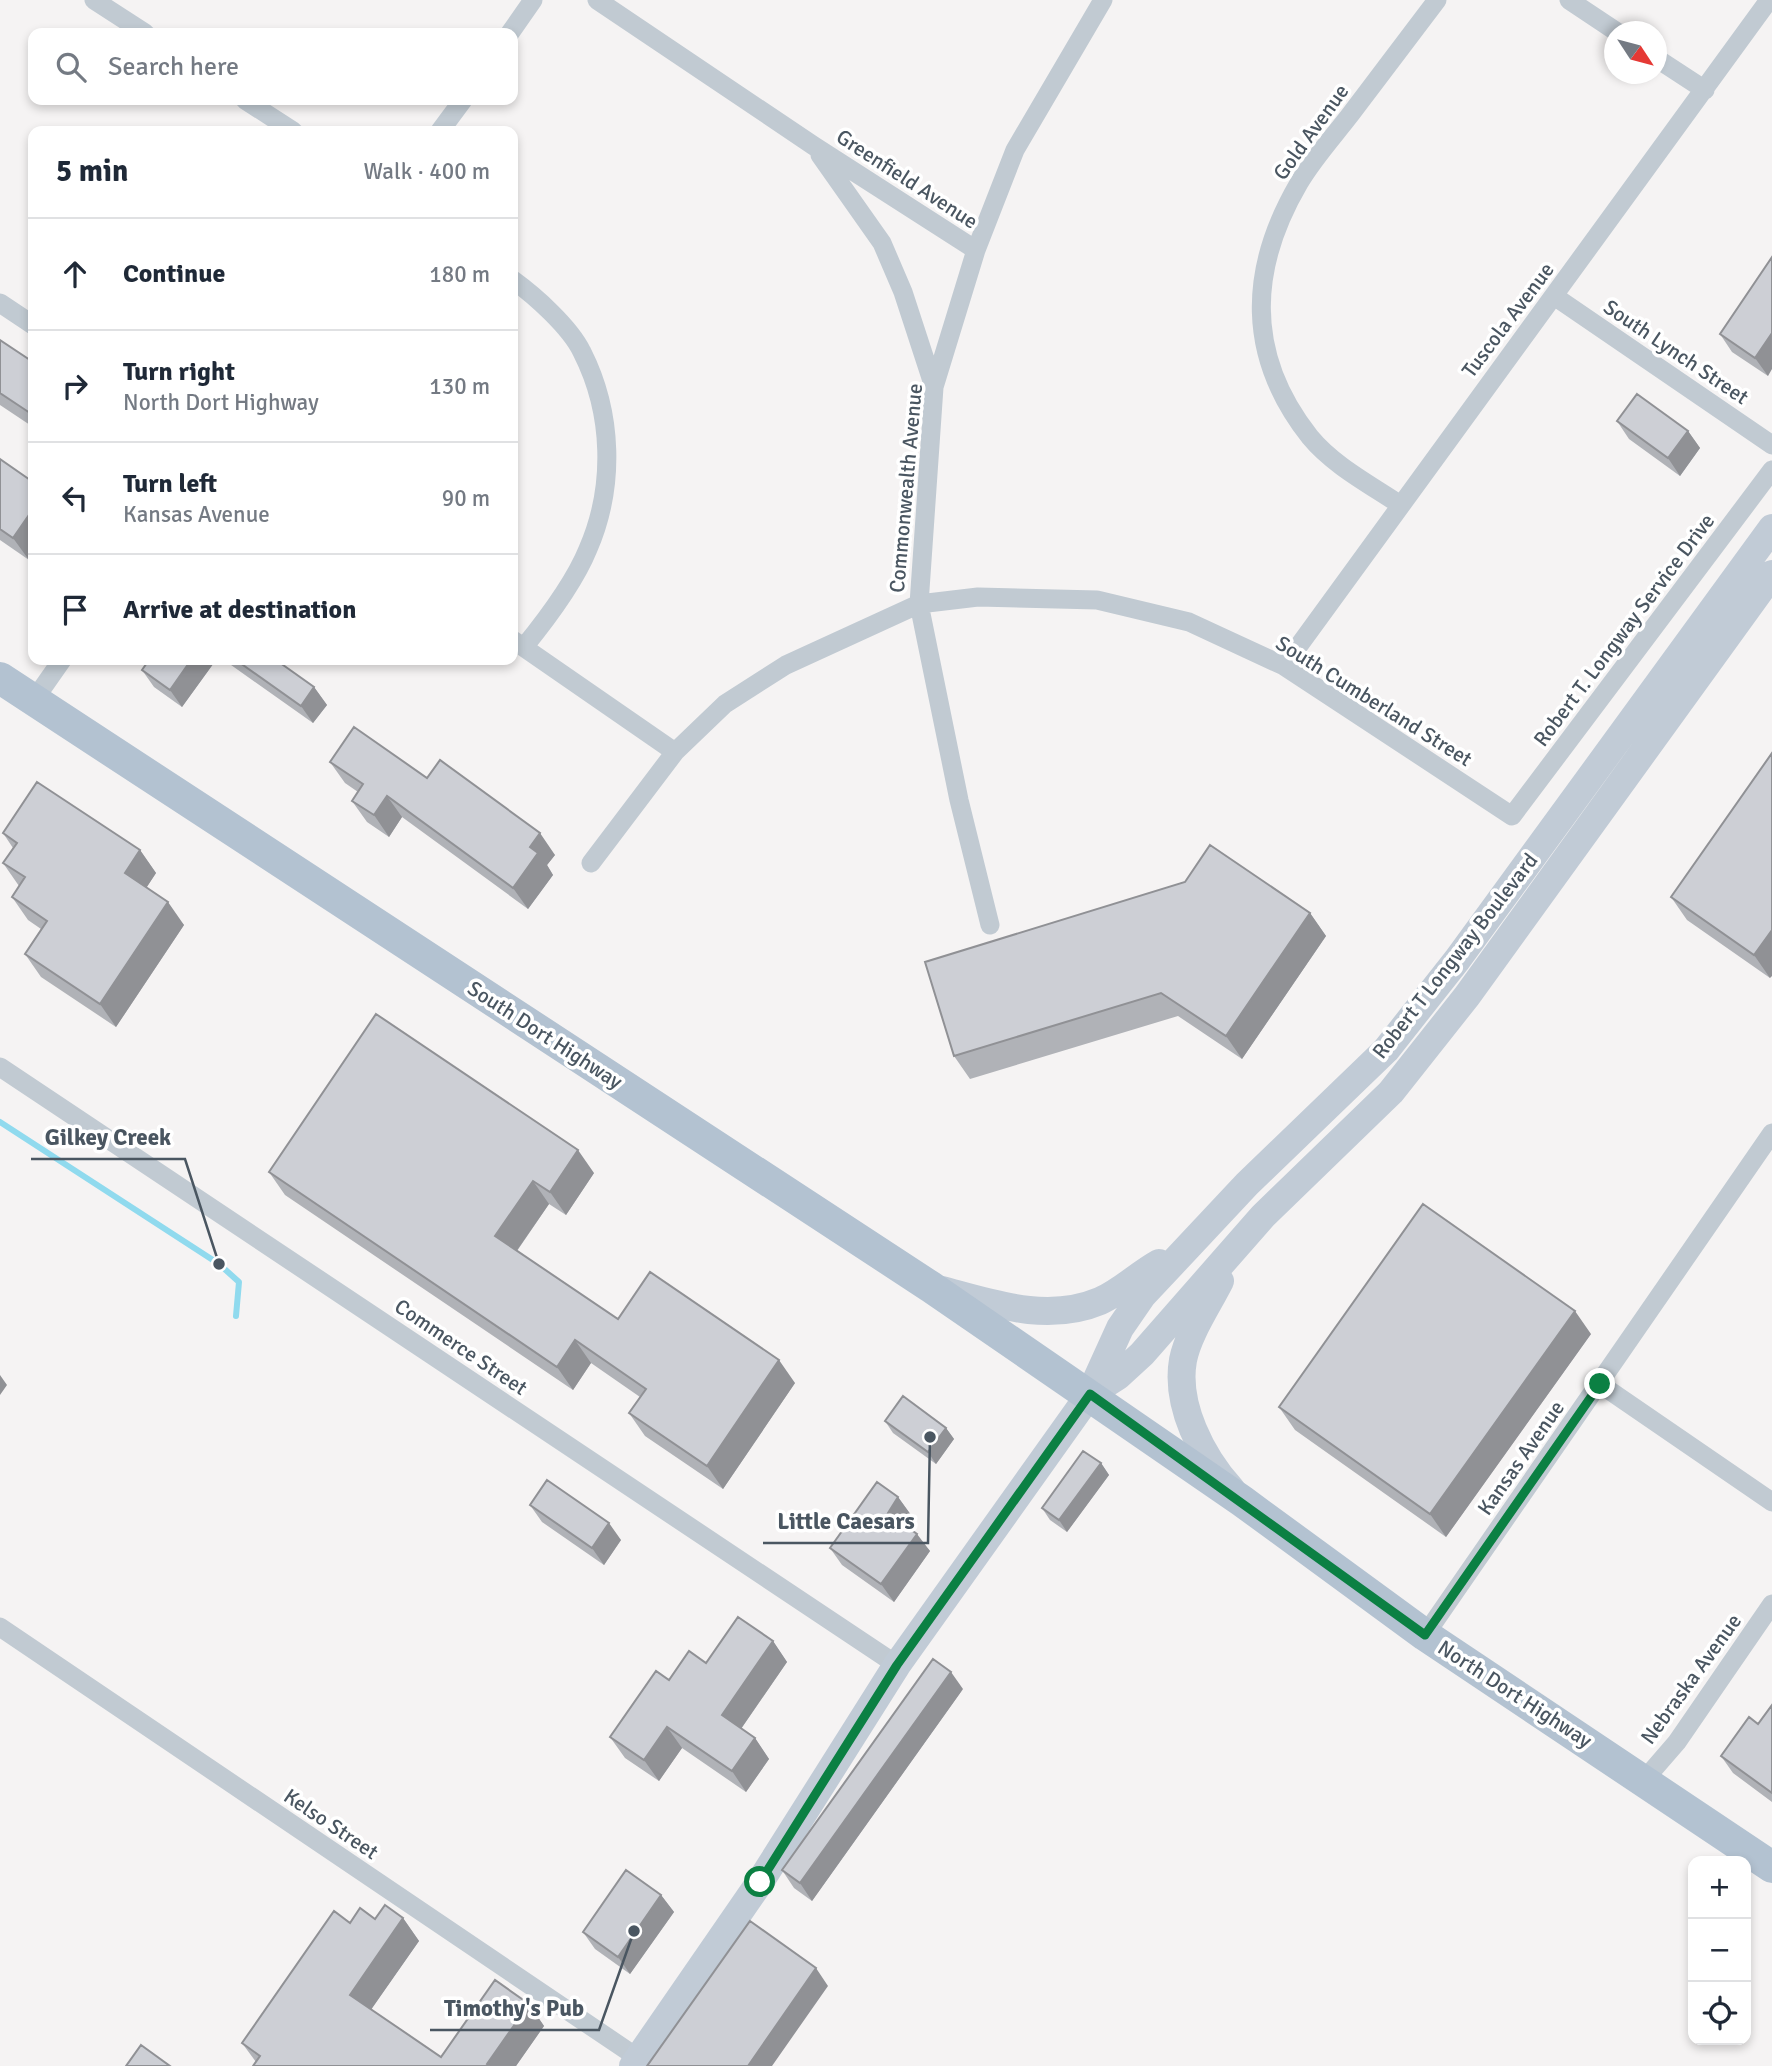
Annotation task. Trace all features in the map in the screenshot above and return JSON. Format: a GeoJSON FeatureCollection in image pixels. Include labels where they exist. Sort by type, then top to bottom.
{"type":"FeatureCollection","features":[{"type":"Feature","properties":{"kind":"main road","name":"South Dort Highway"},"geometry":{"type":"LineString","coordinates":[[0,678],[931,1287],[1090,1394]]}},
{"type":"Feature","properties":{"kind":"main road","name":"North Dort Highway"},"geometry":{"type":"LineString","coordinates":[[1090,1394],[1425,1635],[1645,1779],[1772,1867]]}},
{"type":"Feature","properties":{"kind":"street"},"geometry":{"type":"LineString","coordinates":[[94,0],[137,28]]}},
{"type":"Feature","properties":{"kind":"street"},"geometry":{"type":"LineString","coordinates":[[513,28],[533,0]]}},
{"type":"Feature","properties":{"kind":"street","name":"Greenfield Avenue"},"geometry":{"type":"LineString","coordinates":[[597,0],[814,146],[976,250]]}},
{"type":"Feature","properties":{"kind":"street","name":"Gold Avenue"},"geometry":{"type":"LineString","coordinates":[[1399,505],[1338,463],[1311,437],[1274,376],[1262,333],[1259,299],[1270,246],[1300,182],[1437,0]]}},
{"type":"Feature","properties":{"kind":"street"},"geometry":{"type":"LineString","coordinates":[[1569,0],[1604,23]]}},
{"type":"Feature","properties":{"kind":"street","name":"Tuscola Avenue"},"geometry":{"type":"LineString","coordinates":[[1284,666],[1769,0]]}},
{"type":"Feature","properties":{"kind":"street","name":"Commonwealth Avenue"},"geometry":{"type":"LineString","coordinates":[[990,925],[959,800],[919,604],[934,387],[976,250],[1015,150],[1100,1]]}},
{"type":"Feature","properties":{"kind":"street"},"geometry":{"type":"LineString","coordinates":[[1667,65],[1705,90]]}},
{"type":"Feature","properties":{"kind":"street"},"geometry":{"type":"LineString","coordinates":[[253,105],[285,126]]}},
{"type":"Feature","properties":{"kind":"street"},"geometry":{"type":"LineString","coordinates":[[444,126],[459,105]]}},
{"type":"Feature","properties":{"kind":"street","name":"Greenfield Avenue"},"geometry":{"type":"LineString","coordinates":[[814,146],[882,243],[903,292],[934,387]]}},
{"type":"Feature","properties":{"kind":"street"},"geometry":{"type":"LineString","coordinates":[[518,284],[534,295],[582,351],[604,415],[608,484],[588,550],[518,644],[675,752]]}},
{"type":"Feature","properties":{"kind":"street","name":"South Lynch Street"},"geometry":{"type":"LineString","coordinates":[[1554,296],[1772,445]]}},
{"type":"Feature","properties":{"kind":"street"},"geometry":{"type":"LineString","coordinates":[[0,303],[28,322]]}},
{"type":"Feature","properties":{"kind":"street","name":"Robert T. Longway Service Drive"},"geometry":{"type":"LineString","coordinates":[[1512,816],[1772,470]]}},
{"type":"Feature","properties":{"kind":"street","name":"Robert T Longway Boulevard"},"geometry":{"type":"LineString","coordinates":[[636,2062],[760,1882],[897,1665],[1090,1394],[1120,1328],[1142,1296],[1183,1250],[1385,1050],[1466,947],[1772,528]]}},
{"type":"Feature","properties":{"kind":"street","name":"Robert T Longway Boulevard"},"geometry":{"type":"LineString","coordinates":[[1090,1394],[1118,1376],[1142,1354],[1263,1216],[1391,1092],[1467,996],[1772,574]]}},
{"type":"Feature","properties":{"kind":"street","name":"South Cumberland Street"},"geometry":{"type":"LineString","coordinates":[[592,863],[675,752],[725,704],[786,665],[919,604],[978,597],[1097,600],[1189,622],[1284,666],[1512,816]]}},
{"type":"Feature","properties":{"kind":"street"},"geometry":{"type":"LineString","coordinates":[[34,700],[58,665]]}},
{"type":"Feature","properties":{"kind":"street"},"geometry":{"type":"LineString","coordinates":[[1466,947],[1485,951],[1502,944]]}},
{"type":"Feature","properties":{"kind":"street","name":"Commerce Street"},"geometry":{"type":"LineString","coordinates":[[0,1067],[897,1665]]}},
{"type":"Feature","properties":{"kind":"street","name":"Kansas Avenue"},"geometry":{"type":"LineString","coordinates":[[1425,1635],[1772,1133]]}},
{"type":"Feature","properties":{"kind":"street"},"geometry":{"type":"LineString","coordinates":[[1242,1501],[1214,1470],[1192,1424],[1185,1405],[1183,1359],[1222,1277],[1263,1216]]}},
{"type":"Feature","properties":{"kind":"street"},"geometry":{"type":"LineString","coordinates":[[931,1287],[999,1306],[1045,1312],[1073,1310],[1102,1300],[1183,1250]]}},
{"type":"Feature","properties":{"kind":"street"},"geometry":{"type":"LineString","coordinates":[[1600,1384],[1772,1502]]}},
{"type":"Feature","properties":{"kind":"street","name":"Nebraska Avenue"},"geometry":{"type":"LineString","coordinates":[[1645,1779],[1677,1742],[1772,1604]]}},
{"type":"Feature","properties":{"kind":"street","name":"Kelso Street"},"geometry":{"type":"LineString","coordinates":[[0,1628],[636,2062]]}},
{"type":"Feature","properties":{"kind":"building"},"geometry":{"type":"Polygon","coordinates":[[[1772,257],[1772,333],[1755,358],[1720,334],[1772,257]]]}},
{"type":"Feature","properties":{"kind":"building"},"geometry":{"type":"Polygon","coordinates":[[[0,340],[28,359],[28,412],[0,393],[0,340]]]}},
{"type":"Feature","properties":{"kind":"building"},"geometry":{"type":"Polygon","coordinates":[[[1637,394],[1688,431],[1668,458],[1617,421],[1637,394]]]}},
{"type":"Feature","properties":{"kind":"building"},"geometry":{"type":"Polygon","coordinates":[[[0,459],[28,479],[28,516],[13,538],[0,529],[0,459]]]}},
{"type":"Feature","properties":{"kind":"building"},"geometry":{"type":"Polygon","coordinates":[[[146,665],[188,665],[170,690],[142,670],[146,665]]]}},
{"type":"Feature","properties":{"kind":"building"},"geometry":{"type":"Polygon","coordinates":[[[243,665],[283,665],[314,687],[301,706],[243,665]]]}},
{"type":"Feature","properties":{"kind":"building"},"geometry":{"type":"Polygon","coordinates":[[[354,727],[427,778],[440,760],[540,833],[530,847],[538,853],[513,888],[387,796],[374,815],[352,801],[363,784],[330,762],[354,727]]]}},
{"type":"Feature","properties":{"kind":"building"},"geometry":{"type":"Polygon","coordinates":[[[1772,753],[1772,930],[1754,955],[1671,897],[1772,753]]]}},
{"type":"Feature","properties":{"kind":"building"},"geometry":{"type":"Polygon","coordinates":[[[37,782],[140,850],[125,873],[168,902],[100,1004],[25,954],[47,921],[12,897],[25,877],[3,863],[17,843],[3,833],[37,782]]]}},
{"type":"Feature","properties":{"kind":"building"},"geometry":{"type":"Polygon","coordinates":[[[1210,845],[1310,913],[1226,1036],[1161,993],[954,1056],[925,962],[1185,882],[1210,845]]]}},
{"type":"Feature","properties":{"kind":"building"},"geometry":{"type":"Polygon","coordinates":[[[376,1014],[578,1150],[550,1192],[533,1181],[495,1236],[618,1319],[650,1272],[779,1360],[707,1466],[629,1413],[646,1389],[575,1340],[557,1367],[269,1172],[376,1014]]]}},
{"type":"Feature","properties":{"kind":"building"},"geometry":{"type":"Polygon","coordinates":[[[1423,1204],[1575,1311],[1430,1514],[1279,1407],[1423,1204]]]}},
{"type":"Feature","properties":{"kind":"building"},"geometry":{"type":"Polygon","coordinates":[[[903,1396],[946,1428],[928,1452],[885,1421],[903,1396]]]}},
{"type":"Feature","properties":{"kind":"building"},"geometry":{"type":"Polygon","coordinates":[[[1083,1451],[1101,1463],[1059,1520],[1042,1508],[1083,1451]]]}},
{"type":"Feature","properties":{"kind":"building"},"geometry":{"type":"Polygon","coordinates":[[[547,1480],[609,1523],[592,1548],[530,1505],[547,1480]]]}},
{"type":"Feature","properties":{"kind":"building"},"geometry":{"type":"Polygon","coordinates":[[[877,1482],[898,1497],[888,1513],[917,1534],[881,1584],[830,1548],[877,1482]]]}},
{"type":"Feature","properties":{"kind":"building"},"geometry":{"type":"Polygon","coordinates":[[[738,1617],[773,1641],[722,1715],[755,1738],[732,1771],[667,1727],[644,1760],[610,1737],[656,1671],[669,1680],[689,1651],[706,1663],[738,1617]]]}},
{"type":"Feature","properties":{"kind":"building"},"geometry":{"type":"Polygon","coordinates":[[[933,1659],[951,1672],[800,1883],[782,1870],[933,1659]]]}},
{"type":"Feature","properties":{"kind":"building"},"geometry":{"type":"Polygon","coordinates":[[[1772,1705],[1772,1793],[1721,1756],[1749,1717],[1758,1724],[1772,1705]]]}},
{"type":"Feature","properties":{"kind":"building"},"geometry":{"type":"Polygon","coordinates":[[[626,1870],[661,1895],[618,1957],[583,1932],[626,1870]]]}},
{"type":"Feature","properties":{"kind":"building"},"geometry":{"type":"Polygon","coordinates":[[[385,1905],[403,1918],[350,1995],[441,2057],[495,1980],[529,2004],[487,2064],[490,2066],[253,2066],[260,2056],[242,2043],[334,1911],[350,1923],[360,1908],[375,1919],[385,1905]]]}},
{"type":"Feature","properties":{"kind":"building"},"geometry":{"type":"Polygon","coordinates":[[[750,1921],[816,1968],[748,2066],[647,2066],[750,1921]]]}},
{"type":"Feature","properties":{"kind":"building"},"geometry":{"type":"Polygon","coordinates":[[[141,2045],[170,2066],[126,2066],[141,2045]]]}},
{"type":"Feature","properties":{"kind":"waterway"},"geometry":{"type":"LineString","coordinates":[[0,1122],[219,1264],[239,1282],[236,1316]]}},
{"type":"Feature","properties":{"kind":"place","name":"Gilkey Creek"},"geometry":{"type":"Point","coordinates":[219,1264]}},
{"type":"Feature","properties":{"kind":"place","name":"Little Caesars"},"geometry":{"type":"Point","coordinates":[930,1437]}},
{"type":"Feature","properties":{"kind":"place","name":"Timothy's Pub"},"geometry":{"type":"Point","coordinates":[634,1931]}},
{"type":"Feature","properties":{"kind":"route"},"geometry":{"type":"LineString","coordinates":[[760,1882],[897,1665],[1090,1394],[1425,1635],[1600,1384]]}}]}
